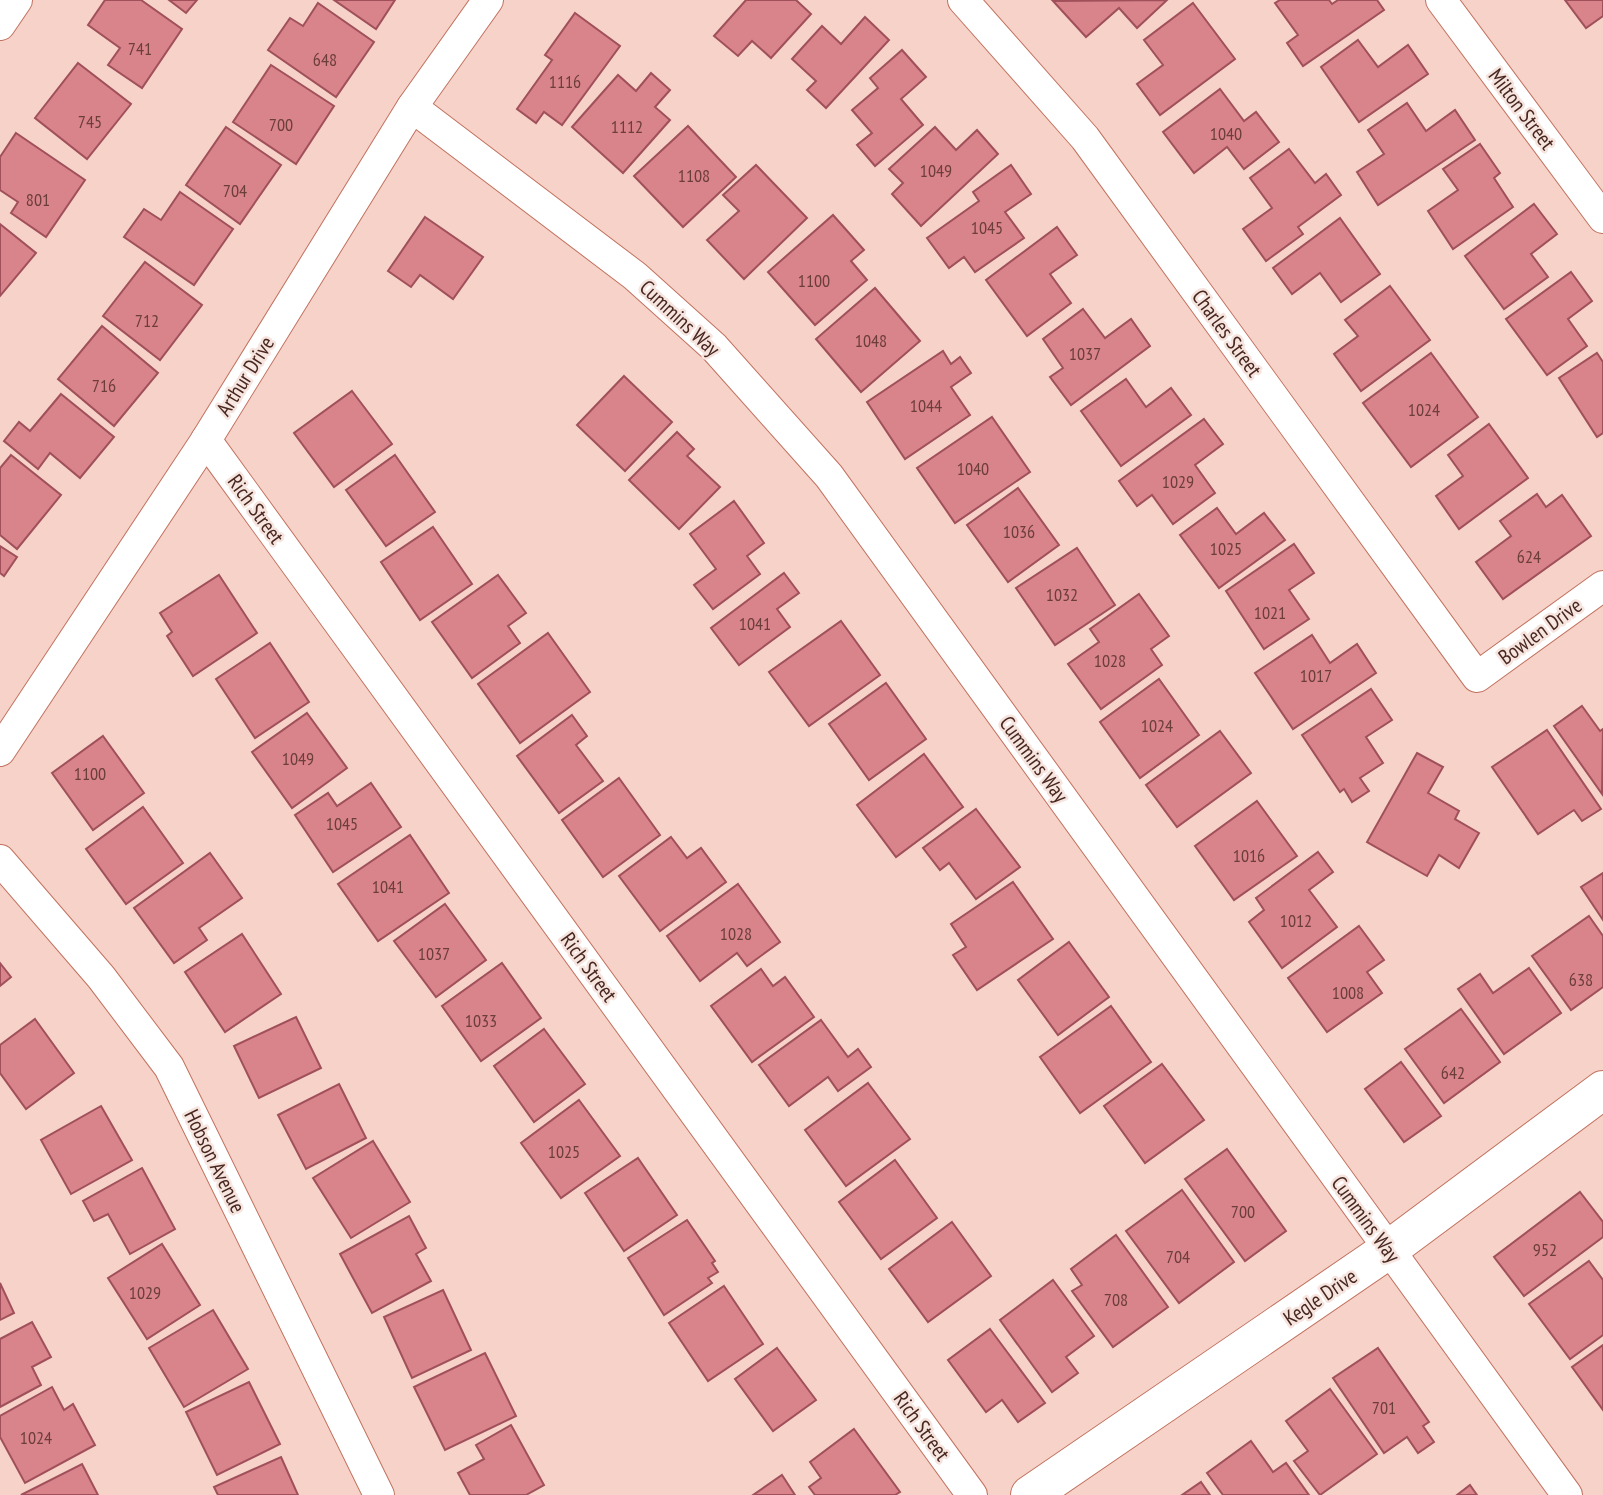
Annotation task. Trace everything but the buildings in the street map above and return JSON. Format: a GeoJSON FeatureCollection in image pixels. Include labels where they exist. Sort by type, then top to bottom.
{"type":"FeatureCollection","features":[{"type":"Feature","properties":{"kind":"street"},"geometry":{"type":"LineString","coordinates":[[0,25],[17,0]]}},
{"type":"Feature","properties":{"kind":"street","name":"Arthur Drive"},"geometry":{"type":"LineString","coordinates":[[0,751],[206,440],[412,107],[488,0]]}},
{"type":"Feature","properties":{"kind":"street","name":"Charles Street"},"geometry":{"type":"LineString","coordinates":[[963,0],[1085,138],[1477,677]]}},
{"type":"Feature","properties":{"kind":"street","name":"Milton Street"},"geometry":{"type":"LineString","coordinates":[[1441,0],[1603,218]]}},
{"type":"Feature","properties":{"kind":"street","name":"Cummins Way"},"geometry":{"type":"LineString","coordinates":[[412,107],[635,276],[714,347],[829,476],[1567,1495]]}},
{"type":"Feature","properties":{"kind":"street","name":"Rich Street"},"geometry":{"type":"LineString","coordinates":[[206,440],[972,1495]]}},
{"type":"Feature","properties":{"kind":"street","name":"Bowlen Drive"},"geometry":{"type":"LineString","coordinates":[[1477,677],[1603,586]]}},
{"type":"Feature","properties":{"kind":"street","name":"Hobson Avenue"},"geometry":{"type":"LineString","coordinates":[[0,860],[101,977],[169,1068],[379,1495]]}},
{"type":"Feature","properties":{"kind":"street","name":"Kegle Drive"},"geometry":{"type":"LineString","coordinates":[[1030,1495],[1388,1250],[1603,1090]]}}]}
